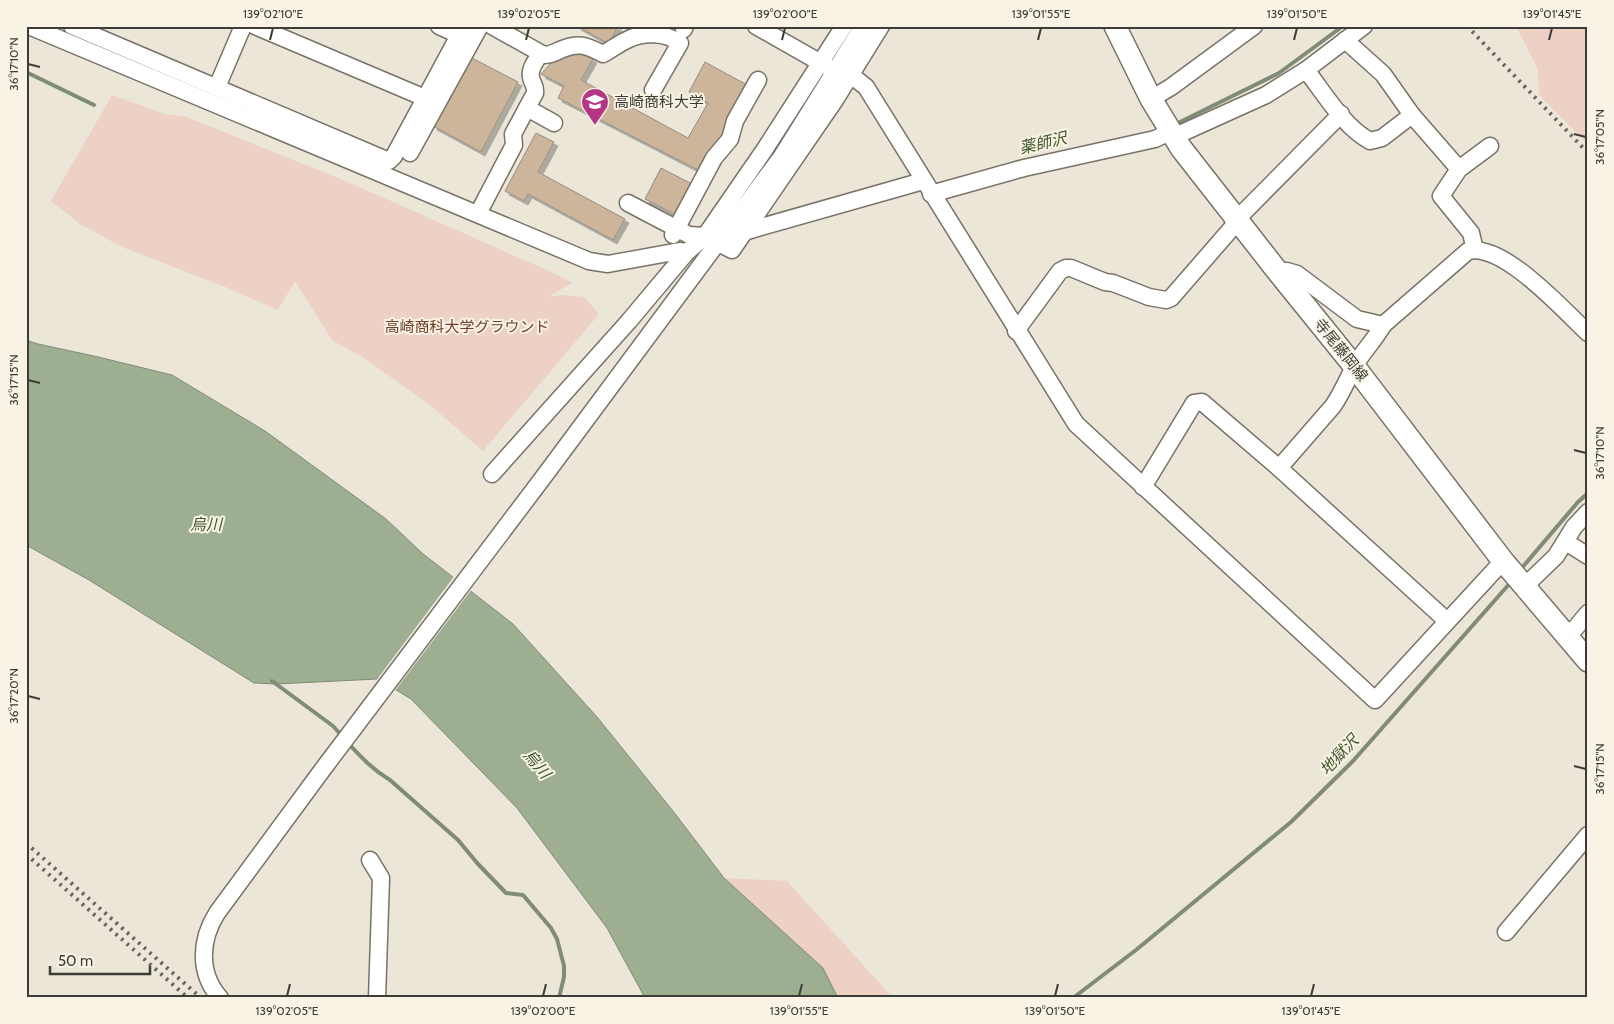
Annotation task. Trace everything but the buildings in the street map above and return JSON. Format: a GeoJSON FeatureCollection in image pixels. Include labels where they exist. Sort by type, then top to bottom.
{"type":"FeatureCollection","features":[{"type":"Feature","properties":{"kind":"main road","name":"寺尾藤岡線"},"geometry":{"type":"LineString","coordinates":[[1115,26],[1151,99],[1172,134],[1278,272],[1354,366],[1514,575],[1588,661]]}},
{"type":"Feature","properties":{"kind":"street"},"geometry":{"type":"LineString","coordinates":[[29,26],[589,261],[608,264],[681,251],[686,253]]}},
{"type":"Feature","properties":{"kind":"street"},"geometry":{"type":"LineString","coordinates":[[72,26],[390,161],[462,31],[439,26]]}},
{"type":"Feature","properties":{"kind":"street"},"geometry":{"type":"LineString","coordinates":[[217,87],[243,26]]}},
{"type":"Feature","properties":{"kind":"street"},"geometry":{"type":"LineString","coordinates":[[254,26],[425,98]]}},
{"type":"Feature","properties":{"kind":"street"},"geometry":{"type":"LineString","coordinates":[[410,153],[480,26]]}},
{"type":"Feature","properties":{"kind":"street"},"geometry":{"type":"LineString","coordinates":[[492,26],[540,54],[550,55],[570,46],[578,45],[587,46],[603,54],[636,36],[666,36],[680,43],[652,90]]}},
{"type":"Feature","properties":{"kind":"street"},"geometry":{"type":"LineString","coordinates":[[756,26],[866,87],[1016,331],[1076,424],[1375,700],[1447,621],[1514,575],[1556,556],[1574,527],[1588,512]]}},
{"type":"Feature","properties":{"kind":"street"},"geometry":{"type":"LineString","coordinates":[[220,998],[208,978],[203,954],[207,934],[217,913],[545,475],[692,236],[765,149],[844,26]]}},
{"type":"Feature","properties":{"kind":"street"},"geometry":{"type":"LineString","coordinates":[[628,203],[692,236],[732,250],[836,100],[843,73],[863,26]]}},
{"type":"Feature","properties":{"kind":"street"},"geometry":{"type":"LineString","coordinates":[[692,236],[782,156],[843,73],[881,26]]}},
{"type":"Feature","properties":{"kind":"street"},"geometry":{"type":"LineString","coordinates":[[1151,99],[1171,87],[1254,26]]}},
{"type":"Feature","properties":{"kind":"street"},"geometry":{"type":"LineString","coordinates":[[747,230],[927,187],[1024,168],[1172,134],[1266,95],[1306,70],[1364,26]]}},
{"type":"Feature","properties":{"kind":"street"},"geometry":{"type":"LineString","coordinates":[[1345,40],[1383,74],[1412,115],[1459,169]]}},
{"type":"Feature","properties":{"kind":"street"},"geometry":{"type":"LineString","coordinates":[[482,206],[514,145],[513,134],[535,93],[536,87],[530,76],[540,54]]}},
{"type":"Feature","properties":{"kind":"street"},"geometry":{"type":"LineString","coordinates":[[1306,70],[1341,114],[1360,135],[1370,141],[1382,138],[1412,115]]}},
{"type":"Feature","properties":{"kind":"street"},"geometry":{"type":"LineString","coordinates":[[492,474],[623,328],[686,253],[714,158],[730,139],[735,121],[758,80]]}},
{"type":"Feature","properties":{"kind":"street"},"geometry":{"type":"LineString","coordinates":[[527,108],[554,123]]}},
{"type":"Feature","properties":{"kind":"street"},"geometry":{"type":"LineString","coordinates":[[1016,331],[1060,271],[1066,268],[1071,268],[1105,282],[1113,282],[1149,297],[1166,300],[1172,298],[1237,219],[1341,114]]}},
{"type":"Feature","properties":{"kind":"street"},"geometry":{"type":"LineString","coordinates":[[1475,250],[1471,233],[1441,196],[1459,169],[1490,146]]}},
{"type":"Feature","properties":{"kind":"street"},"geometry":{"type":"LineString","coordinates":[[1279,468],[1333,406],[1340,396],[1354,366],[1383,325],[1468,252],[1475,250],[1498,256],[1538,284],[1588,333]]}},
{"type":"Feature","properties":{"kind":"street"},"geometry":{"type":"LineString","coordinates":[[1278,272],[1297,274],[1357,319],[1383,325]]}},
{"type":"Feature","properties":{"kind":"street"},"geometry":{"type":"LineString","coordinates":[[1143,487],[1194,403],[1202,402],[1279,468],[1447,621]]}},
{"type":"Feature","properties":{"kind":"street"},"geometry":{"type":"LineString","coordinates":[[1566,542],[1588,556]]}},
{"type":"Feature","properties":{"kind":"street"},"geometry":{"type":"LineString","coordinates":[[1567,638],[1588,613]]}},
{"type":"Feature","properties":{"kind":"street"},"geometry":{"type":"LineString","coordinates":[[1506,932],[1588,835]]}},
{"type":"Feature","properties":{"kind":"street"},"geometry":{"type":"LineString","coordinates":[[370,860],[381,878],[376,998]]}},
{"type":"Feature","properties":{"kind":"green space"},"geometry":{"type":"Polygon","coordinates":[[[1516,26],[1588,26],[1588,144],[1539,95],[1538,70],[1516,26]]]}},
{"type":"Feature","properties":{"kind":"green space","name":"高崎商科大学グラウンド"},"geometry":{"type":"Polygon","coordinates":[[[112,95],[165,114],[187,117],[350,183],[558,275],[572,283],[548,297],[562,295],[584,297],[599,314],[483,451],[430,405],[364,358],[332,340],[295,281],[278,310],[228,288],[122,247],[80,224],[51,201],[112,95]]]}},
{"type":"Feature","properties":{"kind":"green space"},"geometry":{"type":"Polygon","coordinates":[[[724,878],[787,881],[893,998],[838,998],[823,968],[724,878]]]}},
{"type":"Feature","properties":{"kind":"water","name":"烏川"},"geometry":{"type":"Polygon","coordinates":[[[26,340],[172,375],[265,431],[386,519],[422,553],[513,624],[597,717],[724,878],[823,968],[838,998],[645,998],[607,928],[517,808],[411,699],[378,679],[276,684],[254,683],[89,580],[26,545],[26,340]]]}},
{"type":"Feature","properties":{"kind":"pier"},"geometry":{"type":"Polygon","coordinates":[[[455,575],[472,589],[394,692],[375,682],[455,575]]]}},
{"type":"Feature","properties":{"kind":"waterway","name":"薬師沢"},"geometry":{"type":"LineString","coordinates":[[1176,124],[1279,73],[1343,26]]}},
{"type":"Feature","properties":{"kind":"waterway","name":"薬師沢"},"geometry":{"type":"LineString","coordinates":[[26,72],[94,105]]}},
{"type":"Feature","properties":{"kind":"waterway","name":"地獄沢"},"geometry":{"type":"LineString","coordinates":[[1520,570],[1578,502],[1588,493]]}},
{"type":"Feature","properties":{"kind":"waterway","name":"地獄沢"},"geometry":{"type":"LineString","coordinates":[[1073,998],[1136,950],[1291,822],[1353,761],[1511,582]]}},
{"type":"Feature","properties":{"kind":"waterway"},"geometry":{"type":"LineString","coordinates":[[272,681],[333,726],[343,737]]}},
{"type":"Feature","properties":{"kind":"waterway"},"geometry":{"type":"LineString","coordinates":[[347,742],[373,768],[390,780],[458,840],[506,893],[523,895],[551,928],[557,939],[564,966],[564,977],[559,998]]}},
{"type":"Feature","properties":{"kind":"railway"},"geometry":{"type":"LineString","coordinates":[[1467,26],[1588,153]]}},
{"type":"Feature","properties":{"kind":"railway"},"geometry":{"type":"LineString","coordinates":[[26,843],[201,998]]}},
{"type":"Feature","properties":{"kind":"railway"},"geometry":{"type":"LineString","coordinates":[[26,854],[188,998]]}},
{"type":"Feature","properties":{"kind":"place","name":"高崎商科大学"},"geometry":{"type":"Point","coordinates":[595,126]}}]}
